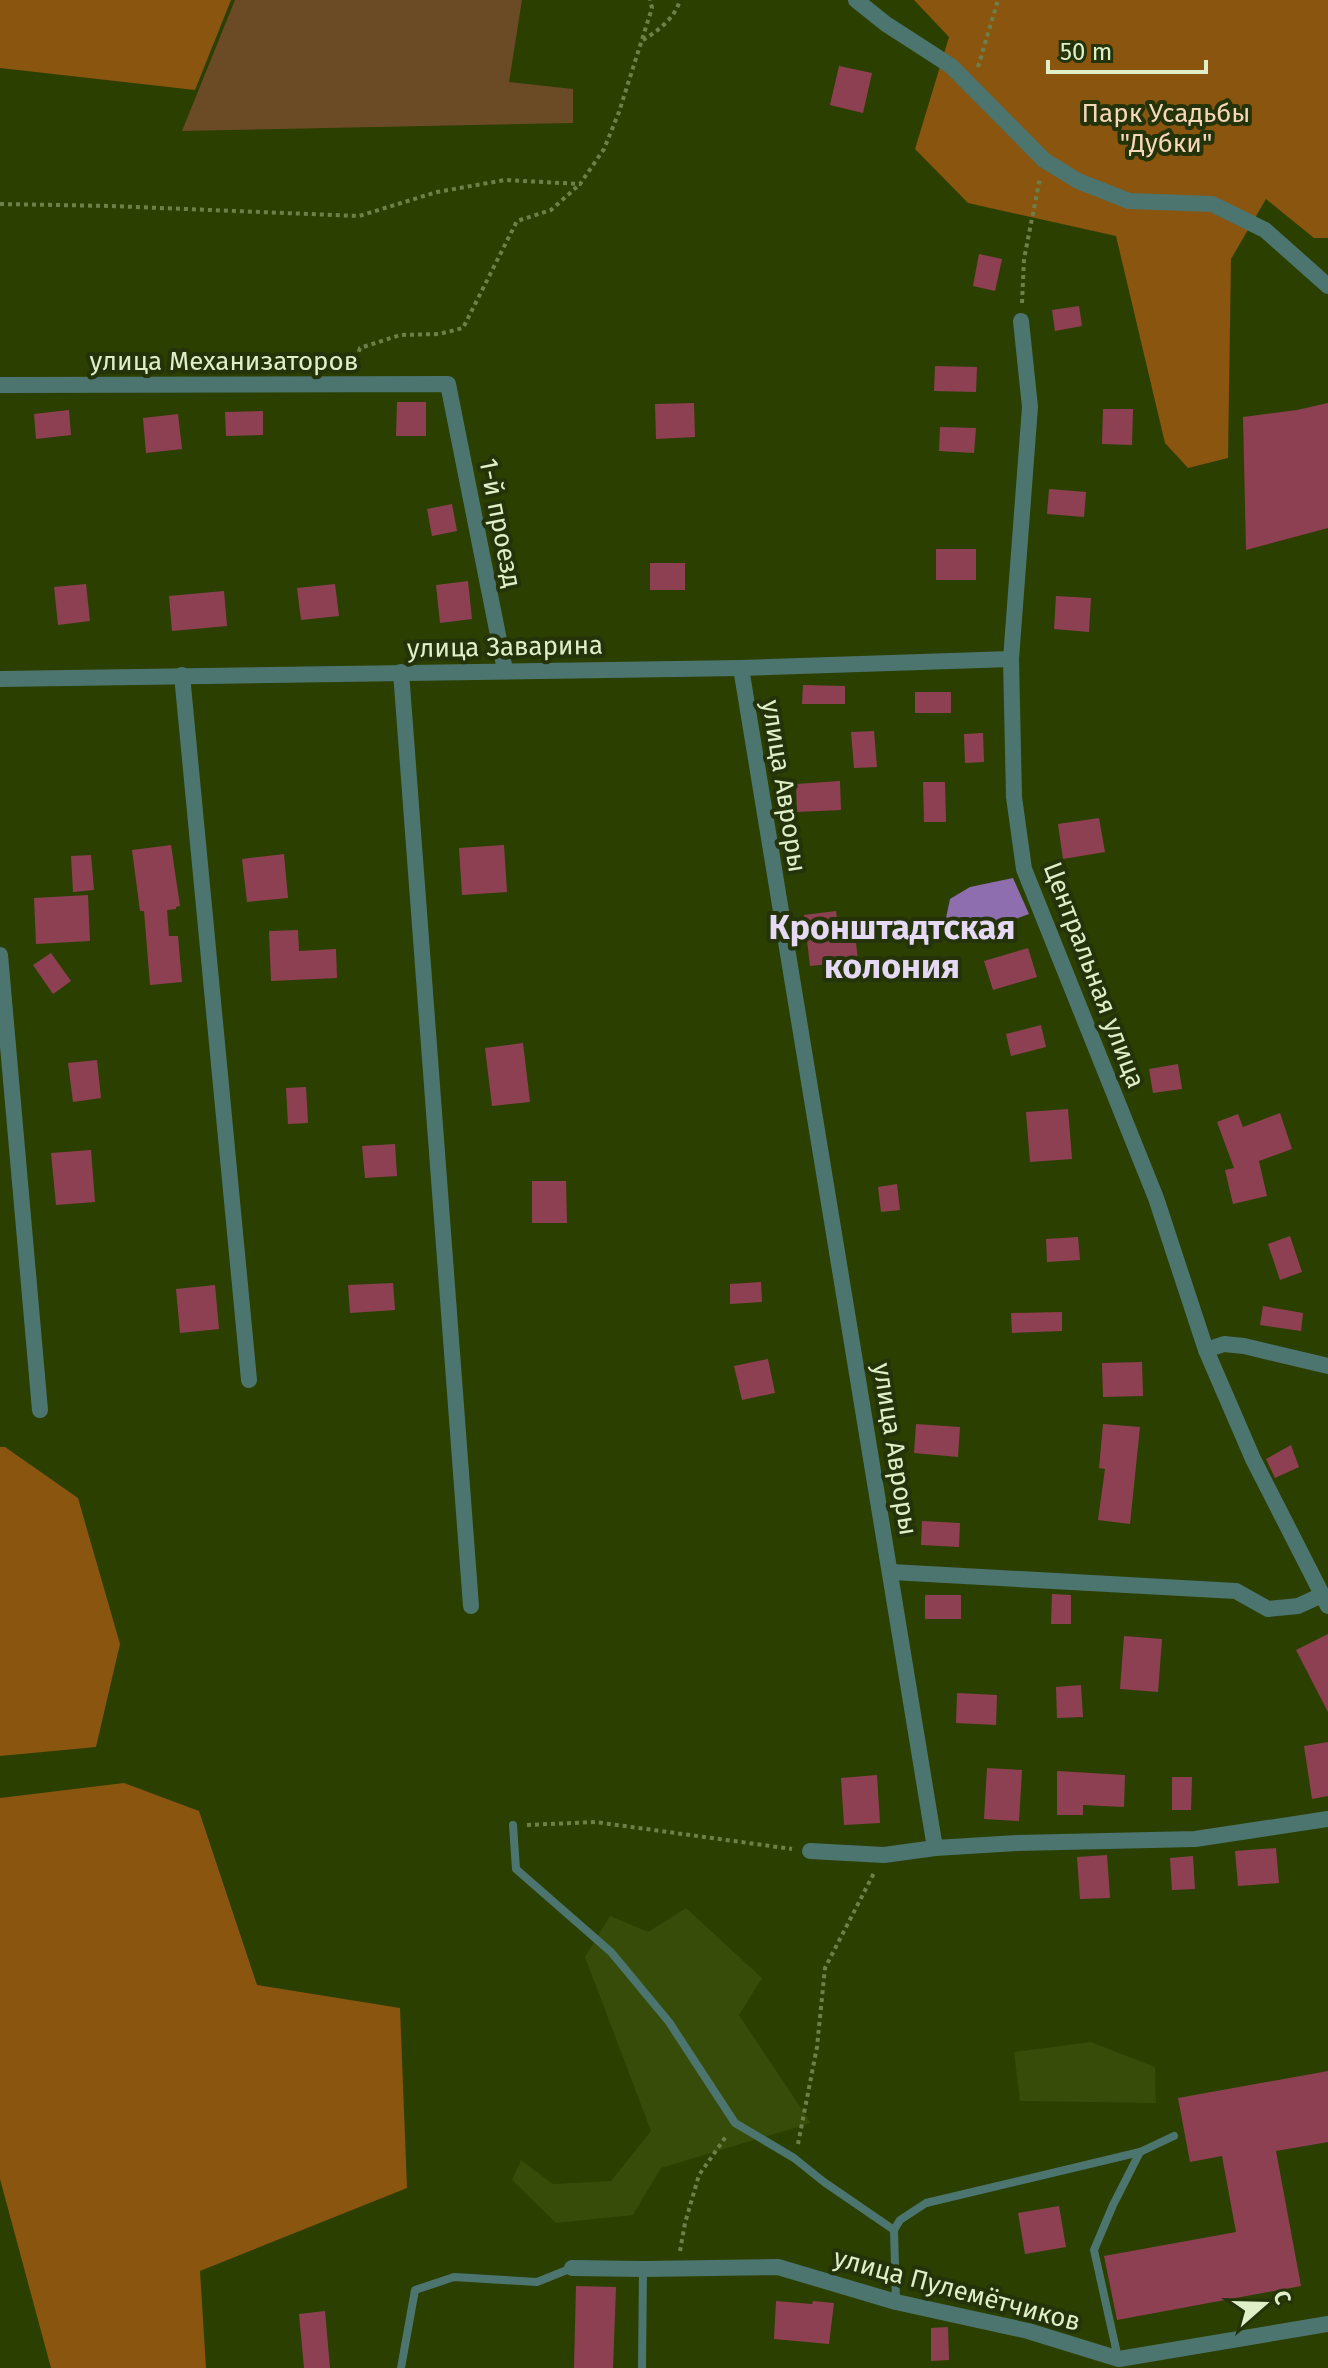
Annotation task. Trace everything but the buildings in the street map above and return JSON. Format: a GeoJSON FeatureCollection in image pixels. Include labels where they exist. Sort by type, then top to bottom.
{"type":"FeatureCollection","features":[{"type":"Feature","properties":{"kind":"street"},"geometry":{"type":"LineString","coordinates":[[856,0],[886,24],[951,66],[1044,160],[1078,181],[1129,201],[1212,204],[1265,230],[1328,286]]}},
{"type":"Feature","properties":{"kind":"street","name":"Центральная улица"},"geometry":{"type":"LineString","coordinates":[[1021,321],[1030,407],[1011,659],[1014,797],[1024,869],[1156,1198],[1206,1350],[1253,1459],[1325,1601]]}},
{"type":"Feature","properties":{"kind":"street","name":"улица Механизаторов"},"geometry":{"type":"LineString","coordinates":[[0,385],[448,384]]}},
{"type":"Feature","properties":{"kind":"street","name":"1-й проезд"},"geometry":{"type":"LineString","coordinates":[[448,384],[505,670]]}},
{"type":"Feature","properties":{"kind":"street","name":"улица Заварина"},"geometry":{"type":"LineString","coordinates":[[0,679],[741,668],[1011,659]]}},
{"type":"Feature","properties":{"kind":"street","name":"улица Авроры"},"geometry":{"type":"LineString","coordinates":[[741,668],[935,1848]]}},
{"type":"Feature","properties":{"kind":"street"},"geometry":{"type":"LineString","coordinates":[[401,672],[471,1606]]}},
{"type":"Feature","properties":{"kind":"street"},"geometry":{"type":"LineString","coordinates":[[182,675],[249,1380]]}},
{"type":"Feature","properties":{"kind":"street"},"geometry":{"type":"LineString","coordinates":[[0,955],[40,1410]]}},
{"type":"Feature","properties":{"kind":"street"},"geometry":{"type":"LineString","coordinates":[[1206,1350],[1224,1344],[1244,1346],[1328,1366]]}},
{"type":"Feature","properties":{"kind":"street"},"geometry":{"type":"LineString","coordinates":[[891,1572],[1236,1591],[1268,1609],[1325,1601]]}},
{"type":"Feature","properties":{"kind":"street"},"geometry":{"type":"LineString","coordinates":[[810,1851],[884,1855],[1017,1843],[1195,1839],[1328,1819]]}},
{"type":"Feature","properties":{"kind":"street","name":"улица Пулемётчиков"},"geometry":{"type":"LineString","coordinates":[[572,2268],[778,2267],[896,2302],[1028,2331],[1119,2359],[1328,2324]]}},
{"type":"Feature","properties":{"kind":"lane"},"geometry":{"type":"LineString","coordinates":[[513,1825],[516,1869],[611,1952],[669,2022],[735,2123],[794,2158],[894,2230]]}},
{"type":"Feature","properties":{"kind":"lane"},"geometry":{"type":"LineString","coordinates":[[896,2302],[894,2230],[900,2220],[926,2203],[1140,2152],[1174,2136]]}},
{"type":"Feature","properties":{"kind":"lane"},"geometry":{"type":"LineString","coordinates":[[1119,2359],[1094,2250],[1140,2152]]}},
{"type":"Feature","properties":{"kind":"lane"},"geometry":{"type":"LineString","coordinates":[[401,2368],[415,2290],[454,2277],[537,2282],[572,2268]]}},
{"type":"Feature","properties":{"kind":"lane"},"geometry":{"type":"LineString","coordinates":[[642,2368],[643,2269]]}},
{"type":"Feature","properties":{"kind":"path"},"geometry":{"type":"LineString","coordinates":[[349,385],[360,348],[400,335],[439,334],[463,328],[517,221],[551,210],[580,184],[604,149],[619,112],[652,8],[650,0]]}},
{"type":"Feature","properties":{"kind":"path"},"geometry":{"type":"LineString","coordinates":[[641,41],[658,31],[680,0]]}},
{"type":"Feature","properties":{"kind":"path"},"geometry":{"type":"LineString","coordinates":[[970,84],[998,0]]}},
{"type":"Feature","properties":{"kind":"path"},"geometry":{"type":"LineString","coordinates":[[1021,321],[1024,259],[1044,160]]}},
{"type":"Feature","properties":{"kind":"path"},"geometry":{"type":"LineString","coordinates":[[0,204],[359,216],[437,192],[505,180],[580,184]]}},
{"type":"Feature","properties":{"kind":"path"},"geometry":{"type":"LineString","coordinates":[[513,1825],[595,1822],[810,1851]]}},
{"type":"Feature","properties":{"kind":"path"},"geometry":{"type":"LineString","coordinates":[[794,2158],[817,2047],[825,1968],[884,1855]]}},
{"type":"Feature","properties":{"kind":"path"},"geometry":{"type":"LineString","coordinates":[[677,2269],[685,2223],[699,2175],[735,2123]]}},
{"type":"Feature","properties":{"kind":"shaded area"},"geometry":{"type":"Polygon","coordinates":[[[235,0],[522,0],[509,82],[573,89],[573,123],[182,131],[235,0]]]}},
{"type":"Feature","properties":{"kind":"shaded area"},"geometry":{"type":"Polygon","coordinates":[[[1013,878],[1029,914],[960,927],[946,918],[950,899],[970,887],[1013,878]]]}},
{"type":"Feature","properties":{"kind":"shaded area"},"geometry":{"type":"Polygon","coordinates":[[[686,1908],[762,1978],[739,2015],[811,2123],[661,2168],[633,2215],[556,2223],[512,2180],[521,2160],[553,2184],[611,2181],[651,2131],[585,1957],[610,1916],[648,1932],[686,1908]]]}},
{"type":"Feature","properties":{"kind":"shaded area"},"geometry":{"type":"Polygon","coordinates":[[[1091,2042],[1155,2067],[1156,2103],[1020,2101],[1014,2052],[1091,2042]]]}},
{"type":"Feature","properties":{"kind":"green space"},"geometry":{"type":"Polygon","coordinates":[[[0,0],[231,0],[195,90],[0,68],[0,0]]]}},
{"type":"Feature","properties":{"kind":"green space","name":"Парк Усадьбы \"Дубки\""},"geometry":{"type":"Polygon","coordinates":[[[914,0],[1328,0],[1328,238],[1314,238],[1266,199],[1231,259],[1228,458],[1188,468],[1165,443],[1116,236],[968,203],[915,149],[949,37],[914,0]]]}},
{"type":"Feature","properties":{"kind":"green space"},"geometry":{"type":"Polygon","coordinates":[[[0,1447],[5,1447],[78,1498],[120,1644],[96,1747],[0,1756],[0,1447]]]}},
{"type":"Feature","properties":{"kind":"green space"},"geometry":{"type":"Polygon","coordinates":[[[124,1783],[199,1811],[257,1985],[400,2008],[407,2188],[200,2271],[206,2368],[51,2368],[0,2179],[0,1798],[124,1783]]]}},
{"type":"Feature","properties":{"kind":"district","name":"Кронштадтская колония"},"geometry":{"type":"Point","coordinates":[892,946]}}]}
